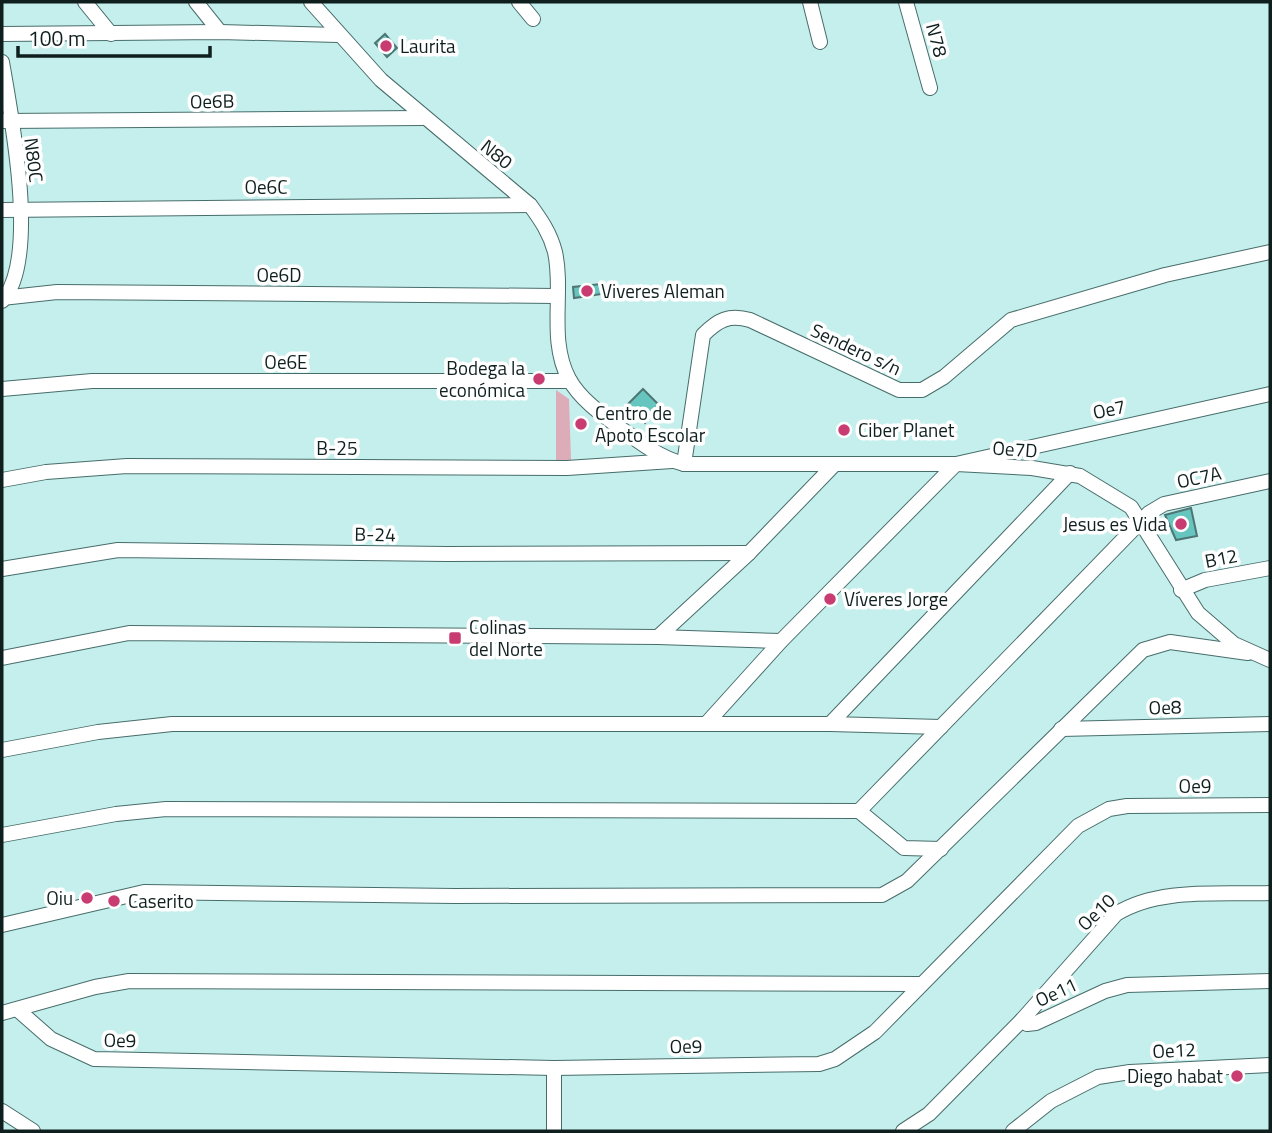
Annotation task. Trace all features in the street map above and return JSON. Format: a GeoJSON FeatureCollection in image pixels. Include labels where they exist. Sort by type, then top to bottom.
{"type":"FeatureCollection","features":[{"type":"Feature","properties":{"kind":"street"},"geometry":{"type":"LineString","coordinates":[[85,2],[111,34]]}},
{"type":"Feature","properties":{"kind":"street"},"geometry":{"type":"LineString","coordinates":[[195,2],[220,32]]}},
{"type":"Feature","properties":{"kind":"street","name":"N80"},"geometry":{"type":"LineString","coordinates":[[311,2],[338,35],[422,118],[530,205],[551,238],[556,256],[560,349],[570,381]]}},
{"type":"Feature","properties":{"kind":"street"},"geometry":{"type":"LineString","coordinates":[[519,2],[533,19]]}},
{"type":"Feature","properties":{"kind":"street"},"geometry":{"type":"LineString","coordinates":[[810,2],[820,42]]}},
{"type":"Feature","properties":{"kind":"street","name":"N78"},"geometry":{"type":"LineString","coordinates":[[906,2],[930,88]]}},
{"type":"Feature","properties":{"kind":"street"},"geometry":{"type":"LineString","coordinates":[[2,34],[220,32],[338,35]]}},
{"type":"Feature","properties":{"kind":"street","name":"N80C"},"geometry":{"type":"LineString","coordinates":[[2,62],[6,120],[21,207],[20,253],[3,299]]}},
{"type":"Feature","properties":{"kind":"street","name":"Oe6B"},"geometry":{"type":"LineString","coordinates":[[6,120],[422,118]]}},
{"type":"Feature","properties":{"kind":"street","name":"Oe6C"},"geometry":{"type":"LineString","coordinates":[[2,210],[21,207],[530,205]]}},
{"type":"Feature","properties":{"kind":"street","name":"Sendero s/n"},"geometry":{"type":"LineString","coordinates":[[679,462],[703,335],[717,322],[734,316],[750,320],[899,390],[922,390],[944,377],[1011,320],[1165,275],[1270,252]]}},
{"type":"Feature","properties":{"kind":"street","name":"Oe6D"},"geometry":{"type":"LineString","coordinates":[[3,299],[57,292],[556,296]]}},
{"type":"Feature","properties":{"kind":"street","name":"Oe6E"},"geometry":{"type":"LineString","coordinates":[[2,389],[92,381],[570,381]]}},
{"type":"Feature","properties":{"kind":"street"},"geometry":{"type":"LineString","coordinates":[[570,381],[599,412],[679,462]]}},
{"type":"Feature","properties":{"kind":"street","name":"Oe7"},"geometry":{"type":"LineString","coordinates":[[956,464],[1270,394]]}},
{"type":"Feature","properties":{"kind":"street","name":"Oe7D"},"geometry":{"type":"LineString","coordinates":[[679,462],[956,464],[1070,473],[1112,493],[1131,507],[1142,521],[1181,590],[1215,629],[1248,653],[1270,660]]}},
{"type":"Feature","properties":{"kind":"street","name":"B-25"},"geometry":{"type":"LineString","coordinates":[[2,480],[46,472],[127,466],[567,468],[679,462]]}},
{"type":"Feature","properties":{"kind":"street"},"geometry":{"type":"LineString","coordinates":[[706,724],[781,641],[956,464]]}},
{"type":"Feature","properties":{"kind":"street"},"geometry":{"type":"LineString","coordinates":[[658,637],[749,553],[834,465]]}},
{"type":"Feature","properties":{"kind":"street"},"geometry":{"type":"LineString","coordinates":[[830,724],[1070,473]]}},
{"type":"Feature","properties":{"kind":"street","name":"OC7A"},"geometry":{"type":"LineString","coordinates":[[859,811],[1142,521],[1164,504],[1270,481]]}},
{"type":"Feature","properties":{"kind":"street","name":"B-24"},"geometry":{"type":"LineString","coordinates":[[2,569],[118,550],[447,554],[749,553]]}},
{"type":"Feature","properties":{"kind":"street","name":"B12"},"geometry":{"type":"LineString","coordinates":[[1181,590],[1205,580],[1270,568]]}},
{"type":"Feature","properties":{"kind":"street"},"geometry":{"type":"LineString","coordinates":[[2,658],[130,633],[658,637],[781,641]]}},
{"type":"Feature","properties":{"kind":"street"},"geometry":{"type":"LineString","coordinates":[[2,925],[144,891],[455,895],[883,895],[896,890],[941,849],[1143,650],[1170,642],[1248,653]]}},
{"type":"Feature","properties":{"kind":"street"},"geometry":{"type":"LineString","coordinates":[[2,750],[98,732],[172,724],[830,724],[941,727]]}},
{"type":"Feature","properties":{"kind":"street","name":"Oe8"},"geometry":{"type":"LineString","coordinates":[[1061,729],[1270,724]]}},
{"type":"Feature","properties":{"kind":"street","name":"Oe9"},"geometry":{"type":"LineString","coordinates":[[18,1010],[51,1039],[94,1059],[554,1068],[819,1064],[835,1059],[875,1032],[1078,826],[1090,818],[1126,806],[1270,805]]}},
{"type":"Feature","properties":{"kind":"street"},"geometry":{"type":"LineString","coordinates":[[2,835],[116,814],[166,808],[859,811],[904,848],[941,849]]}},
{"type":"Feature","properties":{"kind":"street","name":"Oe10"},"geometry":{"type":"LineString","coordinates":[[1022,1020],[1116,915],[1129,906],[1159,898],[1270,892]]}},
{"type":"Feature","properties":{"kind":"street","name":"Oe11"},"geometry":{"type":"LineString","coordinates":[[903,1131],[929,1114],[1022,1020],[1027,1024],[1036,1023],[1082,1000],[1126,985],[1270,981]]}},
{"type":"Feature","properties":{"kind":"street"},"geometry":{"type":"LineString","coordinates":[[2,1013],[95,987],[129,982],[920,984]]}},
{"type":"Feature","properties":{"kind":"street","name":"Oe12"},"geometry":{"type":"LineString","coordinates":[[1013,1131],[1051,1101],[1097,1077],[1130,1072],[1270,1065]]}},
{"type":"Feature","properties":{"kind":"street"},"geometry":{"type":"LineString","coordinates":[[554,1068],[554,1131]]}},
{"type":"Feature","properties":{"kind":"street"},"geometry":{"type":"LineString","coordinates":[[2,1111],[31,1131]]}},
{"type":"Feature","properties":{"kind":"shaded area"},"geometry":{"type":"Polygon","coordinates":[[[556,390],[569,399],[571,460],[556,460],[556,390]]]}},
{"type":"Feature","properties":{"kind":"building","name":"Laurita"},"geometry":{"type":"Polygon","coordinates":[[[385,34],[397,48],[387,57],[375,43],[385,34]]]}},
{"type":"Feature","properties":{"kind":"building","name":"Viveres Aleman"},"geometry":{"type":"Polygon","coordinates":[[[601,284],[602,294],[574,298],[573,287],[601,284]]]}},
{"type":"Feature","properties":{"kind":"building"},"geometry":{"type":"Polygon","coordinates":[[[643,389],[660,406],[645,423],[627,405],[643,389]]]}},
{"type":"Feature","properties":{"kind":"building","name":"Jesus es Vida"},"geometry":{"type":"Polygon","coordinates":[[[1191,508],[1197,536],[1176,540],[1165,515],[1191,508]]]}},
{"type":"Feature","properties":{"kind":"place","name":"Laurita"},"geometry":{"type":"Point","coordinates":[386,46]}},
{"type":"Feature","properties":{"kind":"place","name":"Viveres Aleman"},"geometry":{"type":"Point","coordinates":[587,291]}},
{"type":"Feature","properties":{"kind":"place","name":"Bodega la económica"},"geometry":{"type":"Point","coordinates":[539,379]}},
{"type":"Feature","properties":{"kind":"place","name":"Centro de Apoto Escolar"},"geometry":{"type":"Point","coordinates":[581,424]}},
{"type":"Feature","properties":{"kind":"place","name":"Ciber Planet"},"geometry":{"type":"Point","coordinates":[844,430]}},
{"type":"Feature","properties":{"kind":"place","name":"Jesus es Vida"},"geometry":{"type":"Point","coordinates":[1181,524]}},
{"type":"Feature","properties":{"kind":"place","name":"Víveres Jorge"},"geometry":{"type":"Point","coordinates":[830,599]}},
{"type":"Feature","properties":{"kind":"place","name":"Colinas del Norte"},"geometry":{"type":"Point","coordinates":[455,638]}},
{"type":"Feature","properties":{"kind":"place","name":"Oiu"},"geometry":{"type":"Point","coordinates":[87,898]}},
{"type":"Feature","properties":{"kind":"place","name":"Caserito"},"geometry":{"type":"Point","coordinates":[114,901]}},
{"type":"Feature","properties":{"kind":"place","name":"Diego habat"},"geometry":{"type":"Point","coordinates":[1237,1076]}}]}
